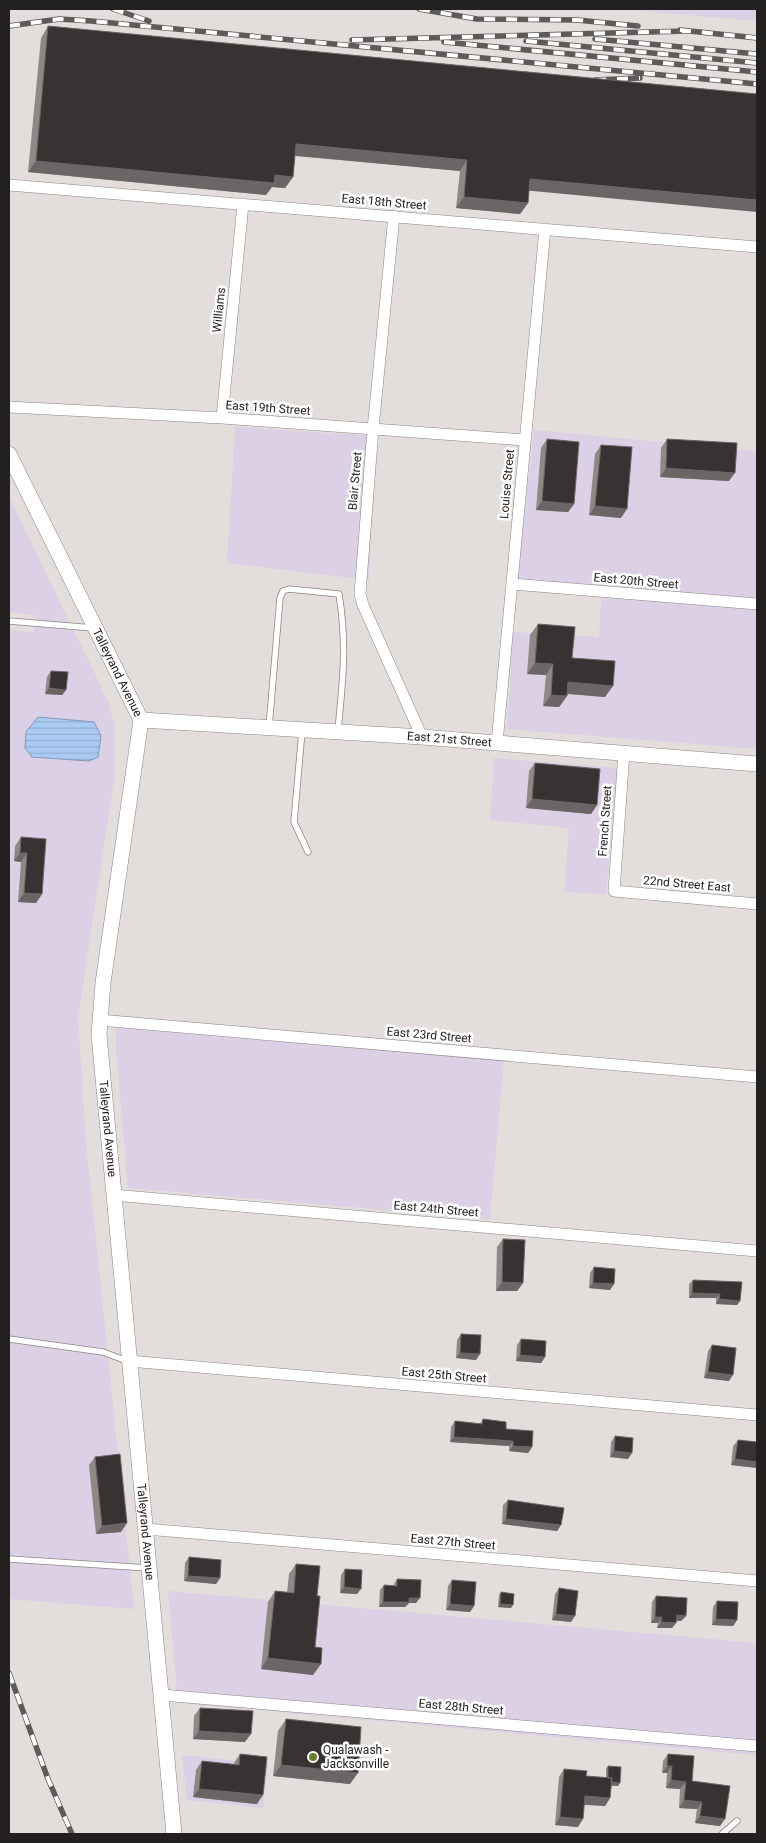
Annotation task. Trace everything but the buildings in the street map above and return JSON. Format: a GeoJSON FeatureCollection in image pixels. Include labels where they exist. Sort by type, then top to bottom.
{"type":"FeatureCollection","features":[{"type":"Feature","properties":{"kind":"street","name":"East 18th Street"},"geometry":{"type":"LineString","coordinates":[[9,185],[757,247]]}},
{"type":"Feature","properties":{"kind":"street","name":"Williams"},"geometry":{"type":"LineString","coordinates":[[222,418],[243,204]]}},
{"type":"Feature","properties":{"kind":"street","name":"Blair Street"},"geometry":{"type":"LineString","coordinates":[[394,216],[373,429],[360,594],[363,605],[422,737]]}},
{"type":"Feature","properties":{"kind":"street","name":"Louise Street"},"geometry":{"type":"LineString","coordinates":[[498,743],[545,228]]}},
{"type":"Feature","properties":{"kind":"street","name":"East 19th Street"},"geometry":{"type":"LineString","coordinates":[[9,407],[222,418],[525,440]]}},
{"type":"Feature","properties":{"kind":"street","name":"Talleyrand Avenue"},"geometry":{"type":"LineString","coordinates":[[9,454],[141,720],[99,1020],[113,1195],[174,1834]]}},
{"type":"Feature","properties":{"kind":"street","name":"East 20th Street"},"geometry":{"type":"LineString","coordinates":[[512,584],[757,604]]}},
{"type":"Feature","properties":{"kind":"street","name":"East 21st Street"},"geometry":{"type":"LineString","coordinates":[[141,720],[338,731],[757,764]]}},
{"type":"Feature","properties":{"kind":"street","name":"French Street"},"geometry":{"type":"LineString","coordinates":[[614,891],[624,753]]}},
{"type":"Feature","properties":{"kind":"street","name":"22nd Street East"},"geometry":{"type":"LineString","coordinates":[[614,891],[757,904]]}},
{"type":"Feature","properties":{"kind":"street","name":"East 23rd Street"},"geometry":{"type":"LineString","coordinates":[[99,1020],[757,1078]]}},
{"type":"Feature","properties":{"kind":"street","name":"East 24th Street"},"geometry":{"type":"LineString","coordinates":[[113,1195],[757,1250]]}},
{"type":"Feature","properties":{"kind":"street","name":"East 25th Street"},"geometry":{"type":"LineString","coordinates":[[129,1361],[757,1416]]}},
{"type":"Feature","properties":{"kind":"street","name":"East 27th Street"},"geometry":{"type":"LineString","coordinates":[[146,1530],[757,1581]]}},
{"type":"Feature","properties":{"kind":"street","name":"East 28th Street"},"geometry":{"type":"LineString","coordinates":[[162,1695],[668,1736],[757,1746]]}},
{"type":"Feature","properties":{"kind":"lane"},"geometry":{"type":"LineString","coordinates":[[269,727],[280,598],[283,591],[289,589],[339,594],[344,624],[345,655],[338,731]]}},
{"type":"Feature","properties":{"kind":"lane"},"geometry":{"type":"LineString","coordinates":[[9,622],[95,629]]}},
{"type":"Feature","properties":{"kind":"lane"},"geometry":{"type":"LineString","coordinates":[[302,729],[294,822],[308,852]]}},
{"type":"Feature","properties":{"kind":"lane"},"geometry":{"type":"LineString","coordinates":[[9,1339],[103,1352],[129,1361]]}},
{"type":"Feature","properties":{"kind":"lane"},"geometry":{"type":"LineString","coordinates":[[9,1559],[150,1568]]}},
{"type":"Feature","properties":{"kind":"lane"},"geometry":{"type":"LineString","coordinates":[[722,1834],[737,1821]]}},
{"type":"Feature","properties":{"kind":"shaded area"},"geometry":{"type":"Polygon","coordinates":[[[619,9],[757,9],[757,21],[619,9]]]}},
{"type":"Feature","properties":{"kind":"shaded area"},"geometry":{"type":"Polygon","coordinates":[[[235,427],[376,436],[369,580],[227,563],[235,427]]]}},
{"type":"Feature","properties":{"kind":"shaded area"},"geometry":{"type":"Polygon","coordinates":[[[534,430],[757,451],[757,749],[507,729],[513,632],[599,637],[602,587],[517,579],[534,430]]]}},
{"type":"Feature","properties":{"kind":"shaded area"},"geometry":{"type":"Polygon","coordinates":[[[9,497],[108,701],[115,727],[114,780],[78,1018],[86,1142],[134,1609],[9,1599],[9,630],[34,632],[35,615],[9,612],[9,497]]]}},
{"type":"Feature","properties":{"kind":"shaded area"},"geometry":{"type":"Polygon","coordinates":[[[494,758],[619,768],[606,894],[564,892],[569,828],[490,820],[494,758]]]}},
{"type":"Feature","properties":{"kind":"shaded area"},"geometry":{"type":"Polygon","coordinates":[[[116,1015],[505,1049],[490,1219],[128,1188],[116,1048],[116,1015]]]}},
{"type":"Feature","properties":{"kind":"shaded area"},"geometry":{"type":"Polygon","coordinates":[[[168,1591],[757,1643],[757,1755],[178,1703],[168,1591]]]}},
{"type":"Feature","properties":{"kind":"shaded area"},"geometry":{"type":"Polygon","coordinates":[[[182,1755],[268,1764],[263,1808],[187,1800],[182,1755]]]}},
{"type":"Feature","properties":{"kind":"water"},"geometry":{"type":"Polygon","coordinates":[[[38,717],[94,722],[101,736],[98,757],[89,761],[32,757],[25,748],[26,732],[38,717]]]}},
{"type":"Feature","properties":{"kind":"railway"},"geometry":{"type":"LineString","coordinates":[[113,9],[149,21]]}},
{"type":"Feature","properties":{"kind":"railway"},"geometry":{"type":"LineString","coordinates":[[419,9],[477,19],[577,20],[638,26]]}},
{"type":"Feature","properties":{"kind":"railway"},"geometry":{"type":"LineString","coordinates":[[9,26],[59,19],[91,21],[757,84]]}},
{"type":"Feature","properties":{"kind":"railway"},"geometry":{"type":"LineString","coordinates":[[680,30],[757,38]]}},
{"type":"Feature","properties":{"kind":"railway"},"geometry":{"type":"LineString","coordinates":[[352,40],[687,31]]}},
{"type":"Feature","properties":{"kind":"railway"},"geometry":{"type":"LineString","coordinates":[[595,39],[757,54]]}},
{"type":"Feature","properties":{"kind":"railway"},"geometry":{"type":"LineString","coordinates":[[526,41],[757,63]]}},
{"type":"Feature","properties":{"kind":"railway"},"geometry":{"type":"LineString","coordinates":[[444,42],[757,72]]}},
{"type":"Feature","properties":{"kind":"railway"},"geometry":{"type":"LineString","coordinates":[[595,80],[640,78]]}},
{"type":"Feature","properties":{"kind":"railway"},"geometry":{"type":"LineString","coordinates":[[9,1673],[48,1779],[72,1834]]}},
{"type":"Feature","properties":{"kind":"place","name":"Qualawash - Jacksonville"},"geometry":{"type":"Point","coordinates":[313,1757]}}]}
